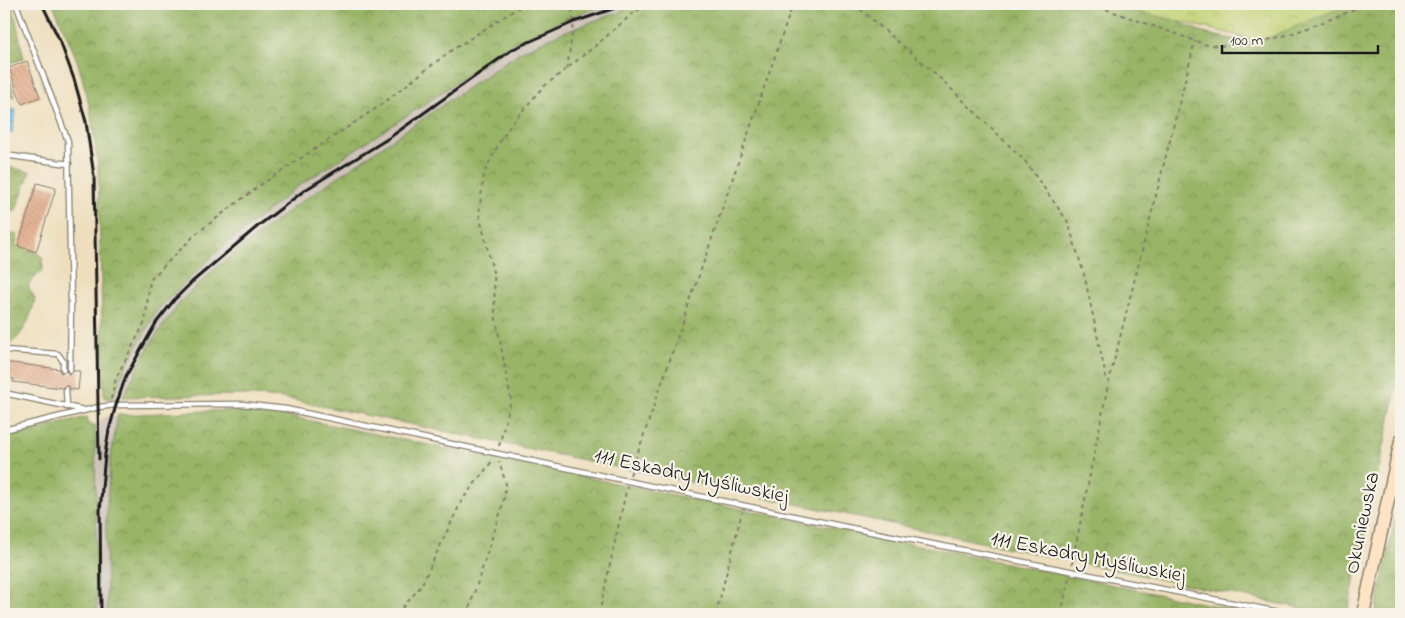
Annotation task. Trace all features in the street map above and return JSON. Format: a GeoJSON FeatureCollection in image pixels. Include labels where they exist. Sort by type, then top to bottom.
{"type":"FeatureCollection","features":[{"type":"Feature","properties":{"kind":"main road","name":"Okuniewska"},"geometry":{"type":"LineString","coordinates":[[1363,614],[1401,441]]}},
{"type":"Feature","properties":{"kind":"lane"},"geometry":{"type":"LineString","coordinates":[[16,4],[68,141],[71,305],[70,370]]}},
{"type":"Feature","properties":{"kind":"lane"},"geometry":{"type":"LineString","coordinates":[[4,154],[69,164]]}},
{"type":"Feature","properties":{"kind":"lane"},"geometry":{"type":"LineString","coordinates":[[4,350],[58,354],[63,361],[63,369]]}},
{"type":"Feature","properties":{"kind":"lane"},"geometry":{"type":"LineString","coordinates":[[66,389],[67,407]]}},
{"type":"Feature","properties":{"kind":"lane","name":"111 Eskadry Myśliwskiej"},"geometry":{"type":"LineString","coordinates":[[4,393],[85,411]]}},
{"type":"Feature","properties":{"kind":"lane","name":"111 Eskadry Myśliwskiej"},"geometry":{"type":"LineString","coordinates":[[4,430],[109,406],[262,405],[744,505],[1289,614]]}},
{"type":"Feature","properties":{"kind":"path"},"geometry":{"type":"LineString","coordinates":[[109,406],[116,378],[145,322],[150,280],[197,233],[259,186],[378,107],[449,52],[524,4]]}},
{"type":"Feature","properties":{"kind":"path"},"geometry":{"type":"LineString","coordinates":[[567,69],[574,22],[571,4]]}},
{"type":"Feature","properties":{"kind":"path"},"geometry":{"type":"LineString","coordinates":[[397,614],[421,586],[462,500],[497,454],[511,400],[495,314],[494,276],[479,214],[484,173],[512,122],[542,88],[594,47],[631,14],[647,4]]}},
{"type":"Feature","properties":{"kind":"path"},"geometry":{"type":"LineString","coordinates":[[599,614],[628,480],[793,4]]}},
{"type":"Feature","properties":{"kind":"path"},"geometry":{"type":"LineString","coordinates":[[854,4],[938,76],[1025,161],[1068,222],[1086,278],[1108,384]]}},
{"type":"Feature","properties":{"kind":"path"},"geometry":{"type":"LineString","coordinates":[[1091,4],[1207,45],[1221,46],[1273,40],[1367,4]]}},
{"type":"Feature","properties":{"kind":"path"},"geometry":{"type":"LineString","coordinates":[[1062,614],[1108,384],[1195,41]]}},
{"type":"Feature","properties":{"kind":"path"},"geometry":{"type":"LineString","coordinates":[[464,614],[469,609],[503,504],[506,484],[497,454]]}},
{"type":"Feature","properties":{"kind":"path"},"geometry":{"type":"LineString","coordinates":[[716,614],[744,505]]}},
{"type":"Feature","properties":{"kind":"shaded area"},"geometry":{"type":"Polygon","coordinates":[[[608,4],[637,4],[520,52],[291,209],[217,267],[150,344],[123,397],[113,398],[123,373],[157,310],[220,249],[297,187],[428,102],[513,43],[563,20],[608,4]]]}},
{"type":"Feature","properties":{"kind":"shaded area"},"geometry":{"type":"Polygon","coordinates":[[[118,415],[110,462],[106,522],[107,614],[97,614],[95,425],[104,417],[118,415]]]}},
{"type":"Feature","properties":{"kind":"green space"},"geometry":{"type":"Polygon","coordinates":[[[4,4],[11,4],[14,11],[24,59],[5,64],[15,96],[7,97],[4,91],[4,4]]]}},
{"type":"Feature","properties":{"kind":"green space"},"geometry":{"type":"Polygon","coordinates":[[[53,4],[608,4],[563,20],[513,43],[428,102],[297,187],[220,249],[157,310],[123,373],[113,398],[104,398],[98,163],[90,108],[83,81],[77,60],[53,4]]]}},
{"type":"Feature","properties":{"kind":"green space"},"geometry":{"type":"Polygon","coordinates":[[[637,4],[1135,4],[1207,34],[1232,39],[1262,33],[1332,4],[1401,4],[1401,368],[1347,614],[1329,614],[283,398],[241,395],[123,397],[150,344],[181,301],[217,267],[291,209],[520,52],[561,33],[637,4]]]}},
{"type":"Feature","properties":{"kind":"green space"},"geometry":{"type":"Polygon","coordinates":[[[1106,4],[1349,4],[1261,41],[1106,4]]]}},
{"type":"Feature","properties":{"kind":"green space"},"geometry":{"type":"Polygon","coordinates":[[[4,166],[30,172],[15,212],[4,210],[4,166]]]}},
{"type":"Feature","properties":{"kind":"green space"},"geometry":{"type":"Polygon","coordinates":[[[4,233],[18,235],[15,245],[36,252],[42,257],[43,269],[28,287],[35,298],[32,311],[19,336],[9,344],[4,344],[4,233]]]}},
{"type":"Feature","properties":{"kind":"green space"},"geometry":{"type":"Polygon","coordinates":[[[230,410],[287,416],[1255,614],[107,614],[106,522],[110,462],[118,415],[230,410]]]}},
{"type":"Feature","properties":{"kind":"green space"},"geometry":{"type":"Polygon","coordinates":[[[87,417],[89,425],[95,425],[97,614],[4,614],[4,438],[87,417]]]}},
{"type":"Feature","properties":{"kind":"green space"},"geometry":{"type":"Polygon","coordinates":[[[1401,493],[1401,614],[1375,614],[1401,493]]]}},
{"type":"Feature","properties":{"kind":"water"},"geometry":{"type":"Polygon","coordinates":[[[4,108],[16,110],[12,133],[4,132],[4,108]]]}},
{"type":"Feature","properties":{"kind":"building"},"geometry":{"type":"Polygon","coordinates":[[[27,61],[40,97],[22,104],[9,68],[27,61]]]}},
{"type":"Feature","properties":{"kind":"building"},"geometry":{"type":"Polygon","coordinates":[[[37,183],[56,188],[36,252],[18,246],[37,183]]]}},
{"type":"Feature","properties":{"kind":"building"},"geometry":{"type":"Polygon","coordinates":[[[4,362],[59,369],[61,373],[66,371],[69,374],[74,371],[80,371],[78,390],[70,389],[66,385],[62,388],[13,382],[14,379],[4,378],[4,362]]]}},
{"type":"Feature","properties":{"kind":"railway"},"geometry":{"type":"LineString","coordinates":[[42,4],[60,41],[74,79],[86,122],[94,176],[99,459]]}},
{"type":"Feature","properties":{"kind":"railway"},"geometry":{"type":"LineString","coordinates":[[100,511],[109,430],[126,376],[156,323],[174,300],[192,282],[258,226],[305,190],[389,138],[513,49],[574,22],[627,4]]}},
{"type":"Feature","properties":{"kind":"railway"},"geometry":{"type":"LineString","coordinates":[[100,504],[101,614]]}}]}
